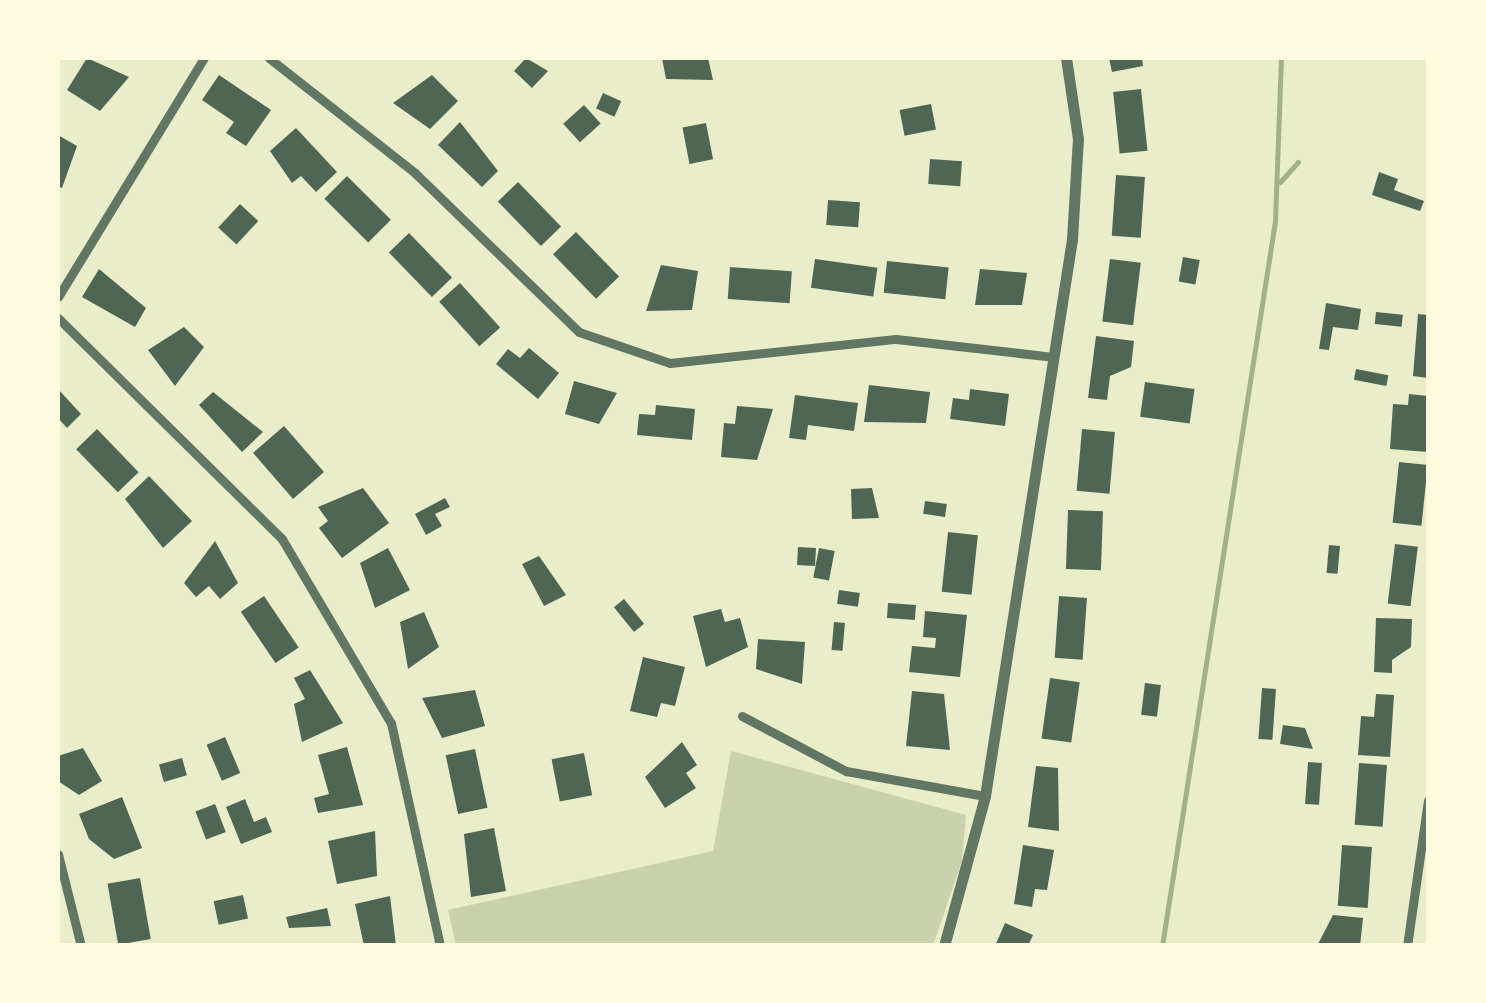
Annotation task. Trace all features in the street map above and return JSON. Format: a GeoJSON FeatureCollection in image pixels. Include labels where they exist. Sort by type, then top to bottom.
{"type":"FeatureCollection","features":[{"type":"Feature","properties":{"kind":"street"},"geometry":{"type":"LineString","coordinates":[[58,297],[204,58]]}},
{"type":"Feature","properties":{"kind":"street"},"geometry":{"type":"LineString","coordinates":[[270,58],[414,173],[579,332],[670,363],[896,340],[1054,357]]}},
{"type":"Feature","properties":{"kind":"street"},"geometry":{"type":"LineString","coordinates":[[944,946],[986,796],[1054,357],[1078,139],[1066,58]]}},
{"type":"Feature","properties":{"kind":"street"},"geometry":{"type":"LineString","coordinates":[[58,318],[282,539],[390,724],[440,946]]}},
{"type":"Feature","properties":{"kind":"street"},"geometry":{"type":"LineString","coordinates":[[742,716],[846,771],[986,796]]}},
{"type":"Feature","properties":{"kind":"street"},"geometry":{"type":"LineString","coordinates":[[1406,946],[1428,801]]}},
{"type":"Feature","properties":{"kind":"street"},"geometry":{"type":"LineString","coordinates":[[58,854],[81,946]]}},
{"type":"Feature","properties":{"kind":"green space"},"geometry":{"type":"Polygon","coordinates":[[[731,751],[966,815],[962,861],[933,945],[456,945],[448,910],[713,851],[731,751]]]}},
{"type":"Feature","properties":{"kind":"building"},"geometry":{"type":"Polygon","coordinates":[[[87,58],[129,77],[100,111],[67,90],[87,58]]]}},
{"type":"Feature","properties":{"kind":"building"},"geometry":{"type":"Polygon","coordinates":[[[526,58],[548,71],[532,88],[514,71],[526,58]]]}},
{"type":"Feature","properties":{"kind":"building"},"geometry":{"type":"Polygon","coordinates":[[[662,58],[708,58],[713,80],[666,79],[662,58]]]}},
{"type":"Feature","properties":{"kind":"building"},"geometry":{"type":"Polygon","coordinates":[[[1109,58],[1142,58],[1143,66],[1112,72],[1109,58]]]}},
{"type":"Feature","properties":{"kind":"building"},"geometry":{"type":"Polygon","coordinates":[[[219,75],[271,110],[246,146],[226,133],[234,122],[202,100],[219,75]]]}},
{"type":"Feature","properties":{"kind":"building"},"geometry":{"type":"Polygon","coordinates":[[[432,75],[458,101],[430,129],[393,103],[432,75]]]}},
{"type":"Feature","properties":{"kind":"building"},"geometry":{"type":"Polygon","coordinates":[[[1141,89],[1147,151],[1120,154],[1113,92],[1141,89]]]}},
{"type":"Feature","properties":{"kind":"building"},"geometry":{"type":"Polygon","coordinates":[[[603,93],[621,101],[614,117],[596,109],[603,93]]]}},
{"type":"Feature","properties":{"kind":"building"},"geometry":{"type":"Polygon","coordinates":[[[931,104],[936,130],[905,136],[900,110],[931,104]]]}},
{"type":"Feature","properties":{"kind":"building"},"geometry":{"type":"Polygon","coordinates":[[[584,105],[601,124],[580,142],[563,124],[584,105]]]}},
{"type":"Feature","properties":{"kind":"building"},"geometry":{"type":"Polygon","coordinates":[[[460,122],[498,171],[482,187],[438,145],[460,122]]]}},
{"type":"Feature","properties":{"kind":"building"},"geometry":{"type":"Polygon","coordinates":[[[706,123],[713,159],[690,164],[682,128],[706,123]]]}},
{"type":"Feature","properties":{"kind":"building"},"geometry":{"type":"Polygon","coordinates":[[[296,128],[337,172],[316,192],[301,176],[292,183],[270,151],[296,128]]]}},
{"type":"Feature","properties":{"kind":"building"},"geometry":{"type":"Polygon","coordinates":[[[58,135],[77,146],[62,188],[58,186],[58,135]]]}},
{"type":"Feature","properties":{"kind":"building"},"geometry":{"type":"Polygon","coordinates":[[[930,159],[962,161],[960,186],[928,184],[930,159]]]}},
{"type":"Feature","properties":{"kind":"building"},"geometry":{"type":"Polygon","coordinates":[[[1379,172],[1398,179],[1394,190],[1424,201],[1420,211],[1372,195],[1379,172]]]}},
{"type":"Feature","properties":{"kind":"building"},"geometry":{"type":"Polygon","coordinates":[[[1116,175],[1145,177],[1141,238],[1112,236],[1116,175]]]}},
{"type":"Feature","properties":{"kind":"building"},"geometry":{"type":"Polygon","coordinates":[[[347,176],[391,220],[368,242],[324,199],[347,176]]]}},
{"type":"Feature","properties":{"kind":"building"},"geometry":{"type":"Polygon","coordinates":[[[518,182],[561,227],[541,246],[498,201],[518,182]]]}},
{"type":"Feature","properties":{"kind":"building"},"geometry":{"type":"Polygon","coordinates":[[[828,200],[860,202],[858,227],[826,225],[828,200]]]}},
{"type":"Feature","properties":{"kind":"building"},"geometry":{"type":"Polygon","coordinates":[[[240,204],[258,221],[236,244],[218,227],[240,204]]]}},
{"type":"Feature","properties":{"kind":"building"},"geometry":{"type":"Polygon","coordinates":[[[576,232],[619,277],[596,299],[553,254],[576,232]]]}},
{"type":"Feature","properties":{"kind":"building"},"geometry":{"type":"Polygon","coordinates":[[[409,233],[452,278],[432,297],[389,252],[409,233]]]}},
{"type":"Feature","properties":{"kind":"building"},"geometry":{"type":"Polygon","coordinates":[[[1183,257],[1200,260],[1195,285],[1179,282],[1183,257]]]}},
{"type":"Feature","properties":{"kind":"building"},"geometry":{"type":"Polygon","coordinates":[[[815,259],[877,268],[873,296],[811,288],[815,259]]]}},
{"type":"Feature","properties":{"kind":"building"},"geometry":{"type":"Polygon","coordinates":[[[1110,259],[1141,263],[1133,325],[1102,322],[1110,259]]]}},
{"type":"Feature","properties":{"kind":"building"},"geometry":{"type":"Polygon","coordinates":[[[887,261],[949,267],[945,299],[884,293],[887,261]]]}},
{"type":"Feature","properties":{"kind":"building"},"geometry":{"type":"Polygon","coordinates":[[[661,265],[698,271],[692,310],[646,311],[661,265]]]}},
{"type":"Feature","properties":{"kind":"building"},"geometry":{"type":"Polygon","coordinates":[[[730,267],[792,271],[790,303],[728,299],[730,267]]]}},
{"type":"Feature","properties":{"kind":"building"},"geometry":{"type":"Polygon","coordinates":[[[99,269],[146,308],[135,327],[82,297],[99,269]]]}},
{"type":"Feature","properties":{"kind":"building"},"geometry":{"type":"Polygon","coordinates":[[[980,269],[1027,273],[1022,305],[975,305],[980,269]]]}},
{"type":"Feature","properties":{"kind":"building"},"geometry":{"type":"Polygon","coordinates":[[[460,283],[500,328],[479,346],[439,302],[460,283]]]}},
{"type":"Feature","properties":{"kind":"building"},"geometry":{"type":"Polygon","coordinates":[[[1326,303],[1361,309],[1358,330],[1333,327],[1329,350],[1319,349],[1326,303]]]}},
{"type":"Feature","properties":{"kind":"building"},"geometry":{"type":"Polygon","coordinates":[[[1376,312],[1403,315],[1402,327],[1375,324],[1376,312]]]}},
{"type":"Feature","properties":{"kind":"building"},"geometry":{"type":"Polygon","coordinates":[[[1418,314],[1428,315],[1428,378],[1413,376],[1418,314]]]}},
{"type":"Feature","properties":{"kind":"building"},"geometry":{"type":"Polygon","coordinates":[[[184,327],[204,347],[175,386],[148,350],[184,327]]]}},
{"type":"Feature","properties":{"kind":"building"},"geometry":{"type":"Polygon","coordinates":[[[1096,336],[1134,341],[1131,367],[1110,376],[1107,400],[1088,398],[1096,336]]]}},
{"type":"Feature","properties":{"kind":"building"},"geometry":{"type":"Polygon","coordinates":[[[529,348],[559,373],[538,399],[496,364],[508,349],[520,358],[529,348]]]}},
{"type":"Feature","properties":{"kind":"building"},"geometry":{"type":"Polygon","coordinates":[[[1356,369],[1388,375],[1386,386],[1354,380],[1356,369]]]}},
{"type":"Feature","properties":{"kind":"building"},"geometry":{"type":"Polygon","coordinates":[[[574,381],[617,393],[599,424],[565,414],[574,381]]]}},
{"type":"Feature","properties":{"kind":"building"},"geometry":{"type":"Polygon","coordinates":[[[1145,382],[1195,389],[1190,424],[1140,417],[1145,382]]]}},
{"type":"Feature","properties":{"kind":"building"},"geometry":{"type":"Polygon","coordinates":[[[869,385],[930,392],[926,423],[864,422],[869,385]]]}},
{"type":"Feature","properties":{"kind":"building"},"geometry":{"type":"Polygon","coordinates":[[[58,389],[81,414],[67,428],[58,418],[58,389]]]}},
{"type":"Feature","properties":{"kind":"building"},"geometry":{"type":"Polygon","coordinates":[[[970,389],[1009,394],[1005,426],[950,419],[953,398],[969,400],[970,389]]]}},
{"type":"Feature","properties":{"kind":"building"},"geometry":{"type":"Polygon","coordinates":[[[213,392],[263,432],[242,452],[199,405],[213,392]]]}},
{"type":"Feature","properties":{"kind":"building"},"geometry":{"type":"Polygon","coordinates":[[[1409,394],[1428,396],[1428,452],[1390,449],[1393,404],[1408,405],[1409,394]]]}},
{"type":"Feature","properties":{"kind":"building"},"geometry":{"type":"Polygon","coordinates":[[[795,395],[858,403],[854,431],[808,425],[806,440],[789,438],[795,395]]]}},
{"type":"Feature","properties":{"kind":"building"},"geometry":{"type":"Polygon","coordinates":[[[656,405],[695,409],[692,440],[637,435],[639,414],[655,415],[656,405]]]}},
{"type":"Feature","properties":{"kind":"building"},"geometry":{"type":"Polygon","coordinates":[[[737,406],[773,409],[757,460],[721,457],[724,423],[735,424],[737,406]]]}},
{"type":"Feature","properties":{"kind":"building"},"geometry":{"type":"Polygon","coordinates":[[[284,426],[324,472],[293,499],[253,453],[284,426]]]}},
{"type":"Feature","properties":{"kind":"building"},"geometry":{"type":"Polygon","coordinates":[[[97,429],[139,472],[118,492],[76,449],[97,429]]]}},
{"type":"Feature","properties":{"kind":"building"},"geometry":{"type":"Polygon","coordinates":[[[1082,429],[1115,432],[1109,494],[1077,491],[1082,429]]]}},
{"type":"Feature","properties":{"kind":"building"},"geometry":{"type":"Polygon","coordinates":[[[1399,462],[1428,465],[1421,526],[1393,523],[1399,462]]]}},
{"type":"Feature","properties":{"kind":"building"},"geometry":{"type":"Polygon","coordinates":[[[149,476],[192,521],[163,548],[125,499],[149,476]]]}},
{"type":"Feature","properties":{"kind":"building"},"geometry":{"type":"Polygon","coordinates":[[[363,488],[389,523],[342,558],[319,528],[328,521],[318,507],[363,488]]]}},
{"type":"Feature","properties":{"kind":"building"},"geometry":{"type":"Polygon","coordinates":[[[872,488],[879,518],[852,519],[851,489],[872,488]]]}},
{"type":"Feature","properties":{"kind":"building"},"geometry":{"type":"Polygon","coordinates":[[[445,498],[450,507],[435,514],[442,526],[426,535],[415,514],[445,498]]]}},
{"type":"Feature","properties":{"kind":"building"},"geometry":{"type":"Polygon","coordinates":[[[925,501],[947,504],[945,517],[923,514],[925,501]]]}},
{"type":"Feature","properties":{"kind":"building"},"geometry":{"type":"Polygon","coordinates":[[[1068,510],[1103,511],[1101,570],[1066,569],[1068,510]]]}},
{"type":"Feature","properties":{"kind":"building"},"geometry":{"type":"Polygon","coordinates":[[[948,532],[978,535],[972,595],[942,592],[948,532]]]}},
{"type":"Feature","properties":{"kind":"building"},"geometry":{"type":"Polygon","coordinates":[[[215,541],[238,583],[220,599],[209,586],[196,597],[184,583],[215,541]]]}},
{"type":"Feature","properties":{"kind":"building"},"geometry":{"type":"Polygon","coordinates":[[[1395,544],[1418,547],[1411,606],[1388,604],[1395,544]]]}},
{"type":"Feature","properties":{"kind":"building"},"geometry":{"type":"Polygon","coordinates":[[[1329,545],[1340,546],[1338,574],[1327,573],[1329,545]]]}},
{"type":"Feature","properties":{"kind":"building"},"geometry":{"type":"Polygon","coordinates":[[[798,547],[816,548],[815,566],[797,565],[798,547]]]}},
{"type":"Feature","properties":{"kind":"building"},"geometry":{"type":"Polygon","coordinates":[[[388,548],[410,590],[375,608],[360,563],[388,548]]]}},
{"type":"Feature","properties":{"kind":"building"},"geometry":{"type":"Polygon","coordinates":[[[819,548],[835,551],[829,581],[813,577],[819,548]]]}},
{"type":"Feature","properties":{"kind":"building"},"geometry":{"type":"Polygon","coordinates":[[[539,556],[566,595],[544,606],[522,564],[539,556]]]}},
{"type":"Feature","properties":{"kind":"building"},"geometry":{"type":"Polygon","coordinates":[[[839,590],[860,593],[858,607],[837,604],[839,590]]]}},
{"type":"Feature","properties":{"kind":"building"},"geometry":{"type":"Polygon","coordinates":[[[264,596],[299,647],[275,663],[241,612],[264,596]]]}},
{"type":"Feature","properties":{"kind":"building"},"geometry":{"type":"Polygon","coordinates":[[[1059,596],[1087,598],[1083,660],[1055,658],[1059,596]]]}},
{"type":"Feature","properties":{"kind":"building"},"geometry":{"type":"Polygon","coordinates":[[[624,599],[644,624],[634,632],[614,607],[624,599]]]}},
{"type":"Feature","properties":{"kind":"building"},"geometry":{"type":"Polygon","coordinates":[[[888,603],[916,605],[915,620],[887,618],[888,603]]]}},
{"type":"Feature","properties":{"kind":"building"},"geometry":{"type":"Polygon","coordinates":[[[721,609],[725,622],[740,618],[748,647],[706,667],[693,616],[721,609]]]}},
{"type":"Feature","properties":{"kind":"building"},"geometry":{"type":"Polygon","coordinates":[[[925,611],[967,615],[960,677],[909,672],[912,646],[935,648],[936,638],[923,637],[925,611]]]}},
{"type":"Feature","properties":{"kind":"building"},"geometry":{"type":"Polygon","coordinates":[[[424,612],[439,647],[408,669],[400,622],[424,612]]]}},
{"type":"Feature","properties":{"kind":"building"},"geometry":{"type":"Polygon","coordinates":[[[1376,618],[1412,619],[1411,647],[1392,660],[1392,673],[1374,672],[1376,618]]]}},
{"type":"Feature","properties":{"kind":"building"},"geometry":{"type":"Polygon","coordinates":[[[834,622],[845,623],[843,651],[832,650],[834,622]]]}},
{"type":"Feature","properties":{"kind":"building"},"geometry":{"type":"Polygon","coordinates":[[[758,639],[805,642],[802,684],[756,669],[758,639]]]}},
{"type":"Feature","properties":{"kind":"building"},"geometry":{"type":"Polygon","coordinates":[[[643,657],[685,667],[675,706],[661,703],[657,717],[630,711],[643,657]]]}},
{"type":"Feature","properties":{"kind":"building"},"geometry":{"type":"Polygon","coordinates":[[[310,670],[343,723],[302,742],[294,704],[305,699],[294,678],[310,670]]]}},
{"type":"Feature","properties":{"kind":"building"},"geometry":{"type":"Polygon","coordinates":[[[1050,678],[1080,682],[1071,743],[1042,738],[1050,678]]]}},
{"type":"Feature","properties":{"kind":"building"},"geometry":{"type":"Polygon","coordinates":[[[1145,683],[1161,685],[1157,717],[1141,715],[1145,683]]]}},
{"type":"Feature","properties":{"kind":"building"},"geometry":{"type":"Polygon","coordinates":[[[1262,688],[1276,689],[1272,740],[1258,739],[1262,688]]]}},
{"type":"Feature","properties":{"kind":"building"},"geometry":{"type":"Polygon","coordinates":[[[475,690],[485,726],[442,738],[422,698],[475,690]]]}},
{"type":"Feature","properties":{"kind":"building"},"geometry":{"type":"Polygon","coordinates":[[[912,691],[944,694],[950,750],[906,746],[912,691]]]}},
{"type":"Feature","properties":{"kind":"building"},"geometry":{"type":"Polygon","coordinates":[[[1376,694],[1394,695],[1390,757],[1358,755],[1361,716],[1374,717],[1376,694]]]}},
{"type":"Feature","properties":{"kind":"building"},"geometry":{"type":"Polygon","coordinates":[[[1283,725],[1305,728],[1313,749],[1280,744],[1283,725]]]}},
{"type":"Feature","properties":{"kind":"building"},"geometry":{"type":"Polygon","coordinates":[[[225,737],[240,773],[222,781],[207,745],[225,737]]]}},
{"type":"Feature","properties":{"kind":"building"},"geometry":{"type":"Polygon","coordinates":[[[682,742],[697,765],[686,773],[696,788],[665,808],[645,777],[682,742]]]}},
{"type":"Feature","properties":{"kind":"building"},"geometry":{"type":"Polygon","coordinates":[[[347,747],[363,805],[318,813],[314,798],[329,794],[318,755],[347,747]]]}},
{"type":"Feature","properties":{"kind":"building"},"geometry":{"type":"Polygon","coordinates":[[[83,748],[102,781],[79,795],[58,781],[58,756],[83,748]]]}},
{"type":"Feature","properties":{"kind":"building"},"geometry":{"type":"Polygon","coordinates":[[[475,749],[487,808],[458,814],[446,755],[475,749]]]}},
{"type":"Feature","properties":{"kind":"building"},"geometry":{"type":"Polygon","coordinates":[[[584,753],[592,795],[560,802],[552,759],[584,753]]]}},
{"type":"Feature","properties":{"kind":"building"},"geometry":{"type":"Polygon","coordinates":[[[182,758],[187,775],[164,782],[159,765],[182,758]]]}},
{"type":"Feature","properties":{"kind":"building"},"geometry":{"type":"Polygon","coordinates":[[[1308,762],[1322,763],[1319,805],[1305,804],[1308,762]]]}},
{"type":"Feature","properties":{"kind":"building"},"geometry":{"type":"Polygon","coordinates":[[[1359,763],[1387,765],[1383,827],[1355,825],[1359,763]]]}},
{"type":"Feature","properties":{"kind":"building"},"geometry":{"type":"Polygon","coordinates":[[[1036,766],[1058,768],[1059,831],[1028,827],[1036,766]]]}},
{"type":"Feature","properties":{"kind":"building"},"geometry":{"type":"Polygon","coordinates":[[[122,797],[142,848],[114,859],[89,839],[79,814],[122,797]]]}},
{"type":"Feature","properties":{"kind":"building"},"geometry":{"type":"Polygon","coordinates":[[[245,799],[254,822],[266,817],[272,832],[241,844],[226,807],[245,799]]]}},
{"type":"Feature","properties":{"kind":"building"},"geometry":{"type":"Polygon","coordinates":[[[215,804],[226,832],[206,840],[195,812],[215,804]]]}},
{"type":"Feature","properties":{"kind":"building"},"geometry":{"type":"Polygon","coordinates":[[[494,828],[506,891],[471,897],[464,834],[494,828]]]}},
{"type":"Feature","properties":{"kind":"building"},"geometry":{"type":"Polygon","coordinates":[[[375,831],[377,876],[337,884],[328,841],[375,831]]]}},
{"type":"Feature","properties":{"kind":"building"},"geometry":{"type":"Polygon","coordinates":[[[1023,845],[1054,850],[1047,890],[1035,889],[1032,907],[1014,904],[1023,845]]]}},
{"type":"Feature","properties":{"kind":"building"},"geometry":{"type":"Polygon","coordinates":[[[1342,845],[1372,847],[1368,908],[1338,906],[1342,845]]]}},
{"type":"Feature","properties":{"kind":"building"},"geometry":{"type":"Polygon","coordinates":[[[140,878],[151,939],[118,945],[108,884],[140,878]]]}},
{"type":"Feature","properties":{"kind":"building"},"geometry":{"type":"Polygon","coordinates":[[[243,895],[248,918],[219,925],[214,901],[243,895]]]}},
{"type":"Feature","properties":{"kind":"building"},"geometry":{"type":"Polygon","coordinates":[[[390,896],[396,946],[364,946],[355,904],[390,896]]]}},
{"type":"Feature","properties":{"kind":"building"},"geometry":{"type":"Polygon","coordinates":[[[327,908],[331,926],[289,928],[286,917],[327,908]]]}},
{"type":"Feature","properties":{"kind":"building"},"geometry":{"type":"Polygon","coordinates":[[[1333,915],[1363,918],[1360,946],[1317,946],[1333,915]]]}},
{"type":"Feature","properties":{"kind":"building"},"geometry":{"type":"Polygon","coordinates":[[[1005,923],[1033,935],[1028,946],[995,946],[1005,923]]]}},
{"type":"Feature","properties":{"kind":"waterway"},"geometry":{"type":"LineString","coordinates":[[1162,946],[1275,221],[1281,58]]}},
{"type":"Feature","properties":{"kind":"waterway"},"geometry":{"type":"LineString","coordinates":[[1280,182],[1298,162]]}}]}
